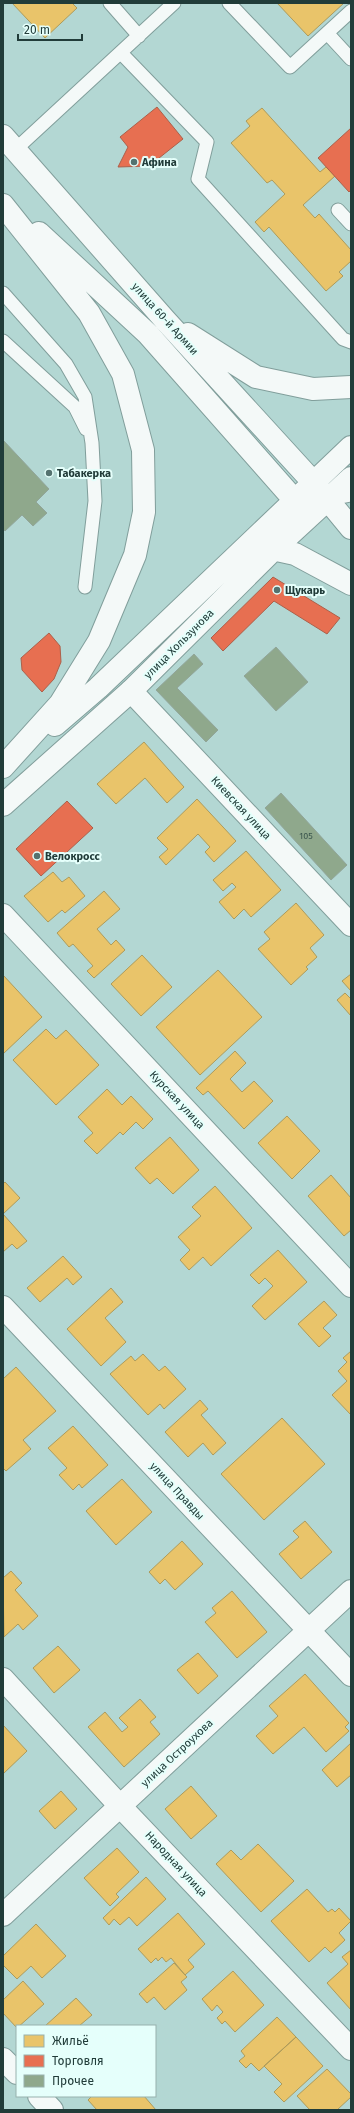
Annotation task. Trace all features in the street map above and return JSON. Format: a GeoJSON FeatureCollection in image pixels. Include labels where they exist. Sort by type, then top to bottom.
{"type":"FeatureCollection","features":[{"type":"Feature","properties":{"kind":"main road","name":"улица 60-й Армии"},"geometry":{"type":"LineString","coordinates":[[10,143],[165,320],[313,482],[351,528]]}},
{"type":"Feature","properties":{"kind":"main road"},"geometry":{"type":"LineString","coordinates":[[3,200],[148,334],[310,516]]}},
{"type":"Feature","properties":{"kind":"main road"},"geometry":{"type":"LineString","coordinates":[[3,205],[88,313],[123,374],[143,450],[144,512],[135,555],[99,641],[60,704],[3,767]]}},
{"type":"Feature","properties":{"kind":"main road"},"geometry":{"type":"LineString","coordinates":[[165,320],[256,377],[313,389],[351,387]]}},
{"type":"Feature","properties":{"kind":"main road"},"geometry":{"type":"LineString","coordinates":[[3,770],[98,688],[351,447]]}},
{"type":"Feature","properties":{"kind":"main road","name":"улица Хользунова"},"geometry":{"type":"LineString","coordinates":[[3,805],[131,691],[273,550],[351,478]]}},
{"type":"Feature","properties":{"kind":"main road"},"geometry":{"type":"LineString","coordinates":[[249,543],[273,550],[295,554],[351,584]]}},
{"type":"Feature","properties":{"kind":"main road","name":"Киевская улица"},"geometry":{"type":"LineString","coordinates":[[131,691],[351,925]]}},
{"type":"Feature","properties":{"kind":"main road","name":"Курская улица"},"geometry":{"type":"LineString","coordinates":[[3,915],[351,1286]]}},
{"type":"Feature","properties":{"kind":"main road","name":"улица Правды"},"geometry":{"type":"LineString","coordinates":[[3,1307],[351,1675]]}},
{"type":"Feature","properties":{"kind":"main road","name":"улица Остроухова"},"geometry":{"type":"LineString","coordinates":[[3,1915],[351,1591]]}},
{"type":"Feature","properties":{"kind":"main road","name":"Народная улица"},"geometry":{"type":"LineString","coordinates":[[3,1679],[120,1806],[351,2049]]}},
{"type":"Feature","properties":{"kind":"main road"},"geometry":{"type":"LineString","coordinates":[[3,2059],[16,2072]]}},
{"type":"Feature","properties":{"kind":"main road"},"geometry":{"type":"LineString","coordinates":[[40,2097],[52,2110]]}},
{"type":"Feature","properties":{"kind":"lane"},"geometry":{"type":"LineString","coordinates":[[110,3],[139,36]]}},
{"type":"Feature","properties":{"kind":"lane"},"geometry":{"type":"LineString","coordinates":[[10,143],[121,53],[174,3]]}},
{"type":"Feature","properties":{"kind":"lane"},"geometry":{"type":"LineString","coordinates":[[230,3],[290,68],[351,11]]}},
{"type":"Feature","properties":{"kind":"lane"},"geometry":{"type":"LineString","coordinates":[[327,33],[351,59]]}},
{"type":"Feature","properties":{"kind":"lane"},"geometry":{"type":"LineString","coordinates":[[121,53],[207,142],[198,179],[344,339],[351,342]]}},
{"type":"Feature","properties":{"kind":"lane"},"geometry":{"type":"LineString","coordinates":[[338,210],[351,224]]}},
{"type":"Feature","properties":{"kind":"lane"},"geometry":{"type":"LineString","coordinates":[[3,293],[66,364],[85,398],[92,443],[95,501],[85,587]]}},
{"type":"Feature","properties":{"kind":"lane"},"geometry":{"type":"LineString","coordinates":[[3,341],[75,407],[92,443]]}},
{"type":"Feature","properties":{"kind":"lane"},"geometry":{"type":"LineString","coordinates":[[327,500],[351,495]]}},
{"type":"Feature","properties":{"kind":"building: Жильё"},"geometry":{"type":"Polygon","coordinates":[[[12,3],[72,3],[77,8],[45,38],[12,3]]]}},
{"type":"Feature","properties":{"kind":"building: Жильё"},"geometry":{"type":"Polygon","coordinates":[[[277,3],[344,3],[308,36],[277,3]]]}},
{"type":"Feature","properties":{"kind":"building: Жильё"},"geometry":{"type":"Polygon","coordinates":[[[262,108],[320,172],[326,167],[335,176],[303,205],[315,218],[319,214],[351,250],[351,261],[339,272],[343,276],[326,291],[269,227],[264,232],[255,222],[285,194],[272,180],[267,183],[231,143],[250,126],[246,121],[262,108]]]}},
{"type":"Feature","properties":{"kind":"building: Жильё"},"geometry":{"type":"Polygon","coordinates":[[[144,742],[184,787],[167,803],[145,778],[116,804],[97,784],[144,742]]]}},
{"type":"Feature","properties":{"kind":"building: Жильё"},"geometry":{"type":"Polygon","coordinates":[[[197,799],[236,841],[214,862],[205,852],[210,847],[198,834],[166,865],[159,857],[168,849],[157,838],[197,799]]]}},
{"type":"Feature","properties":{"kind":"building: Жильё"},"geometry":{"type":"Polygon","coordinates":[[[246,851],[281,890],[251,917],[244,909],[234,919],[219,902],[236,887],[232,883],[223,891],[213,880],[246,851]]]}},
{"type":"Feature","properties":{"kind":"building: Жильё"},"geometry":{"type":"Polygon","coordinates":[[[53,872],[62,882],[69,877],[85,896],[65,913],[62,910],[48,922],[24,896],[53,872]]]}},
{"type":"Feature","properties":{"kind":"building: Жильё"},"geometry":{"type":"Polygon","coordinates":[[[104,891],[120,909],[97,929],[111,945],[116,940],[125,950],[94,978],[87,971],[93,966],[73,944],[69,947],[57,933],[104,891]]]}},
{"type":"Feature","properties":{"kind":"building: Жильё"},"geometry":{"type":"Polygon","coordinates":[[[296,903],[324,935],[310,948],[317,957],[306,967],[308,969],[291,985],[258,949],[270,939],[264,932],[296,903]]]}},
{"type":"Feature","properties":{"kind":"building: Жильё"},"geometry":{"type":"Polygon","coordinates":[[[142,955],[172,987],[141,1016],[111,984],[142,955]]]}},
{"type":"Feature","properties":{"kind":"building: Жильё"},"geometry":{"type":"Polygon","coordinates":[[[218,970],[262,1017],[200,1075],[156,1027],[218,970]]]}},
{"type":"Feature","properties":{"kind":"building: Жильё"},"geometry":{"type":"Polygon","coordinates":[[[351,974],[351,991],[342,981],[351,974]]]}},
{"type":"Feature","properties":{"kind":"building: Жильё"},"geometry":{"type":"Polygon","coordinates":[[[3,975],[42,1017],[3,1054],[3,975]]]}},
{"type":"Feature","properties":{"kind":"building: Жильё"},"geometry":{"type":"Polygon","coordinates":[[[345,993],[351,999],[351,1016],[337,1000],[345,993]]]}},
{"type":"Feature","properties":{"kind":"building: Жильё"},"geometry":{"type":"Polygon","coordinates":[[[46,1029],[56,1039],[66,1030],[99,1065],[56,1105],[13,1060],[46,1029]]]}},
{"type":"Feature","properties":{"kind":"building: Жильё"},"geometry":{"type":"Polygon","coordinates":[[[235,1051],[246,1063],[230,1079],[242,1092],[254,1081],[273,1101],[244,1129],[208,1091],[203,1095],[196,1088],[235,1051]]]}},
{"type":"Feature","properties":{"kind":"building: Жильё"},"geometry":{"type":"Polygon","coordinates":[[[107,1089],[122,1105],[131,1096],[153,1119],[143,1129],[136,1122],[123,1135],[120,1132],[97,1154],[84,1141],[93,1133],[78,1117],[107,1089]]]}},
{"type":"Feature","properties":{"kind":"building: Жильё"},"geometry":{"type":"Polygon","coordinates":[[[287,1116],[320,1151],[292,1179],[258,1143],[287,1116]]]}},
{"type":"Feature","properties":{"kind":"building: Жильё"},"geometry":{"type":"Polygon","coordinates":[[[170,1137],[199,1170],[173,1194],[157,1178],[150,1184],[135,1168],[170,1137]]]}},
{"type":"Feature","properties":{"kind":"building: Жильё"},"geometry":{"type":"Polygon","coordinates":[[[331,1175],[351,1198],[351,1230],[344,1236],[308,1196],[331,1175]]]}},
{"type":"Feature","properties":{"kind":"building: Жильё"},"geometry":{"type":"Polygon","coordinates":[[[5,1182],[20,1198],[3,1214],[3,1184],[5,1182]]]}},
{"type":"Feature","properties":{"kind":"building: Жильё"},"geometry":{"type":"Polygon","coordinates":[[[215,1186],[252,1228],[211,1266],[203,1257],[189,1270],[180,1260],[190,1250],[178,1237],[201,1216],[192,1207],[215,1186]]]}},
{"type":"Feature","properties":{"kind":"building: Жильё"},"geometry":{"type":"Polygon","coordinates":[[[3,1214],[27,1241],[17,1249],[12,1244],[3,1252],[3,1214]]]}},
{"type":"Feature","properties":{"kind":"building: Жильё"},"geometry":{"type":"Polygon","coordinates":[[[278,1250],[307,1282],[265,1320],[252,1306],[273,1286],[265,1278],[259,1284],[250,1275],[278,1250]]]}},
{"type":"Feature","properties":{"kind":"building: Жильё"},"geometry":{"type":"Polygon","coordinates":[[[63,1256],[82,1277],[73,1285],[67,1278],[40,1302],[27,1288],[63,1256]]]}},
{"type":"Feature","properties":{"kind":"building: Жильё"},"geometry":{"type":"Polygon","coordinates":[[[111,1288],[123,1302],[105,1318],[126,1342],[101,1366],[67,1329],[111,1288]]]}},
{"type":"Feature","properties":{"kind":"building: Жильё"},"geometry":{"type":"Polygon","coordinates":[[[324,1301],[337,1315],[323,1328],[331,1336],[319,1347],[298,1324],[324,1301]]]}},
{"type":"Feature","properties":{"kind":"building: Жильё"},"geometry":{"type":"Polygon","coordinates":[[[351,1351],[351,1415],[332,1395],[347,1381],[338,1371],[347,1362],[343,1358],[351,1351]]]}},
{"type":"Feature","properties":{"kind":"building: Жильё"},"geometry":{"type":"Polygon","coordinates":[[[143,1354],[159,1371],[165,1366],[186,1389],[164,1409],[160,1404],[148,1415],[110,1374],[131,1356],[135,1361],[143,1354]]]}},
{"type":"Feature","properties":{"kind":"building: Жильё"},"geometry":{"type":"Polygon","coordinates":[[[16,1367],[56,1411],[23,1440],[31,1449],[6,1471],[3,1468],[3,1379],[16,1367]]]}},
{"type":"Feature","properties":{"kind":"building: Жильё"},"geometry":{"type":"Polygon","coordinates":[[[200,1400],[208,1409],[201,1415],[226,1443],[213,1455],[203,1443],[188,1457],[165,1432],[200,1400]]]}},
{"type":"Feature","properties":{"kind":"building: Жильё"},"geometry":{"type":"Polygon","coordinates":[[[282,1418],[325,1464],[264,1520],[221,1474],[282,1418]]]}},
{"type":"Feature","properties":{"kind":"building: Жильё"},"geometry":{"type":"Polygon","coordinates":[[[73,1426],[108,1465],[82,1488],[79,1484],[73,1490],[59,1475],[67,1468],[48,1448],[73,1426]]]}},
{"type":"Feature","properties":{"kind":"building: Жильё"},"geometry":{"type":"Polygon","coordinates":[[[122,1479],[152,1512],[116,1545],[86,1511],[122,1479]]]}},
{"type":"Feature","properties":{"kind":"building: Жильё"},"geometry":{"type":"Polygon","coordinates":[[[305,1521],[332,1552],[301,1579],[279,1554],[299,1537],[293,1531],[305,1521]]]}},
{"type":"Feature","properties":{"kind":"building: Жильё"},"geometry":{"type":"Polygon","coordinates":[[[182,1541],[203,1564],[175,1590],[165,1579],[160,1584],[149,1572],[182,1541]]]}},
{"type":"Feature","properties":{"kind":"building: Жильё"},"geometry":{"type":"Polygon","coordinates":[[[11,1571],[22,1583],[15,1590],[38,1616],[23,1630],[18,1624],[4,1637],[3,1578],[11,1571]]]}},
{"type":"Feature","properties":{"kind":"building: Жильё"},"geometry":{"type":"Polygon","coordinates":[[[232,1591],[267,1632],[237,1658],[205,1622],[216,1613],[212,1608],[232,1591]]]}},
{"type":"Feature","properties":{"kind":"building: Жильё"},"geometry":{"type":"Polygon","coordinates":[[[58,1646],[80,1670],[54,1693],[33,1668],[58,1646]]]}},
{"type":"Feature","properties":{"kind":"building: Жильё"},"geometry":{"type":"Polygon","coordinates":[[[198,1653],[218,1676],[198,1694],[177,1670],[198,1653]]]}},
{"type":"Feature","properties":{"kind":"building: Жильё"},"geometry":{"type":"Polygon","coordinates":[[[305,1674],[349,1723],[345,1727],[349,1731],[326,1752],[304,1727],[273,1754],[256,1736],[278,1716],[269,1706],[305,1674]]]}},
{"type":"Feature","properties":{"kind":"building: Жильё"},"geometry":{"type":"Polygon","coordinates":[[[140,1699],[156,1717],[150,1722],[160,1734],[124,1767],[88,1727],[105,1712],[122,1732],[128,1727],[119,1718],[140,1699]]]}},
{"type":"Feature","properties":{"kind":"building: Жильё"},"geometry":{"type":"Polygon","coordinates":[[[3,1725],[27,1751],[3,1774],[3,1725]]]}},
{"type":"Feature","properties":{"kind":"building: Жильё"},"geometry":{"type":"Polygon","coordinates":[[[351,1743],[351,1775],[337,1787],[322,1770],[351,1743]]]}},
{"type":"Feature","properties":{"kind":"building: Жильё"},"geometry":{"type":"Polygon","coordinates":[[[191,1786],[217,1816],[191,1839],[165,1809],[191,1786]]]}},
{"type":"Feature","properties":{"kind":"building: Жильё"},"geometry":{"type":"Polygon","coordinates":[[[61,1791],[77,1809],[55,1829],[39,1811],[61,1791]]]}},
{"type":"Feature","properties":{"kind":"building: Жильё"},"geometry":{"type":"Polygon","coordinates":[[[258,1844],[294,1881],[261,1912],[216,1864],[231,1850],[241,1860],[258,1844]]]}},
{"type":"Feature","properties":{"kind":"building: Жильё"},"geometry":{"type":"Polygon","coordinates":[[[117,1848],[139,1872],[116,1894],[119,1897],[110,1906],[84,1878],[117,1848]]]}},
{"type":"Feature","properties":{"kind":"building: Жильё"},"geometry":{"type":"Polygon","coordinates":[[[146,1877],[166,1899],[137,1926],[129,1917],[120,1925],[114,1919],[109,1925],[103,1918],[146,1877]]]}},
{"type":"Feature","properties":{"kind":"building: Жильё"},"geometry":{"type":"Polygon","coordinates":[[[307,1889],[328,1912],[332,1909],[335,1912],[339,1908],[351,1921],[339,1933],[345,1940],[331,1953],[325,1947],[309,1962],[271,1921],[307,1889]]]}},
{"type":"Feature","properties":{"kind":"building: Жильё"},"geometry":{"type":"Polygon","coordinates":[[[178,1913],[205,1944],[188,1960],[194,1967],[185,1975],[171,1958],[166,1962],[162,1957],[158,1961],[156,1958],[151,1963],[138,1949],[178,1913]]]}},
{"type":"Feature","properties":{"kind":"building: Жильё"},"geometry":{"type":"Polygon","coordinates":[[[36,1924],[66,1956],[42,1978],[31,1966],[17,1979],[3,1965],[3,1956],[36,1924]]]}},
{"type":"Feature","properties":{"kind":"building: Жильё"},"geometry":{"type":"Polygon","coordinates":[[[351,1950],[351,2010],[327,1983],[348,1964],[342,1957],[351,1950]]]}},
{"type":"Feature","properties":{"kind":"building: Жильё"},"geometry":{"type":"Polygon","coordinates":[[[174,1963],[187,1977],[181,1982],[187,1990],[165,2010],[154,1997],[147,2003],[139,1994],[174,1963]]]}},
{"type":"Feature","properties":{"kind":"building: Жильё"},"geometry":{"type":"Polygon","coordinates":[[[233,1971],[264,2005],[235,2032],[225,2021],[222,2024],[217,2018],[223,2012],[217,2005],[212,2011],[202,1999],[233,1971]]]}},
{"type":"Feature","properties":{"kind":"building: Жильё"},"geometry":{"type":"Polygon","coordinates":[[[23,1981],[44,2004],[20,2025],[16,2025],[16,2027],[3,2013],[3,2000],[23,1981]]]}},
{"type":"Feature","properties":{"kind":"building: Жильё"},"geometry":{"type":"Polygon","coordinates":[[[76,1998],[92,2015],[80,2025],[46,2025],[76,1998]]]}},
{"type":"Feature","properties":{"kind":"building: Жильё"},"geometry":{"type":"Polygon","coordinates":[[[277,2017],[296,2037],[259,2071],[251,2063],[246,2068],[239,2061],[245,2056],[241,2051],[277,2017]]]}},
{"type":"Feature","properties":{"kind":"building: Жильё"},"geometry":{"type":"Polygon","coordinates":[[[296,2037],[323,2066],[284,2102],[274,2092],[282,2084],[264,2066],[296,2037]]]}},
{"type":"Feature","properties":{"kind":"building: Жильё"},"geometry":{"type":"Polygon","coordinates":[[[327,2069],[351,2094],[351,2097],[337,2110],[310,2110],[297,2096],[327,2069]]]}},
{"type":"Feature","properties":{"kind":"building: Жильё"},"geometry":{"type":"Polygon","coordinates":[[[91,2097],[145,2097],[156,2110],[97,2110],[88,2100],[91,2097]]]}},
{"type":"Feature","properties":{"kind":"building: Торговля"},"geometry":{"type":"Polygon","coordinates":[[[157,107],[183,139],[149,166],[118,167],[128,147],[120,137],[157,107]]]}},
{"type":"Feature","properties":{"kind":"building: Торговля"},"geometry":{"type":"Polygon","coordinates":[[[351,128],[351,190],[349,192],[318,158],[351,128]]]}},
{"type":"Feature","properties":{"kind":"building: Торговля"},"geometry":{"type":"Polygon","coordinates":[[[273,577],[340,618],[327,634],[274,601],[223,651],[211,638],[273,577]]]}},
{"type":"Feature","properties":{"kind":"building: Торговля"},"geometry":{"type":"Polygon","coordinates":[[[49,633],[60,646],[61,662],[54,679],[42,692],[22,670],[21,658],[49,633]]]}},
{"type":"Feature","properties":{"kind":"building: Торговля"},"geometry":{"type":"Polygon","coordinates":[[[67,801],[93,828],[41,876],[16,849],[67,801]]]}},
{"type":"Feature","properties":{"kind":"building: Прочее"},"geometry":{"type":"Polygon","coordinates":[[[3,440],[49,489],[36,502],[47,513],[33,526],[22,515],[5,531],[3,529],[3,440]]]}},
{"type":"Feature","properties":{"kind":"building: Прочее"},"geometry":{"type":"Polygon","coordinates":[[[276,647],[308,682],[276,711],[244,676],[276,647]]]}},
{"type":"Feature","properties":{"kind":"building: Прочее"},"geometry":{"type":"Polygon","coordinates":[[[194,654],[203,664],[177,688],[218,730],[206,742],[156,690],[194,654]]]}},
{"type":"Feature","properties":{"kind":"building: Прочее"},"geometry":{"type":"Polygon","coordinates":[[[281,793],[347,865],[331,880],[265,808],[281,793]]]}},
{"type":"Feature","properties":{"kind":"place","name":"Афина"},"geometry":{"type":"Point","coordinates":[134,162]}},
{"type":"Feature","properties":{"kind":"place","name":"Табакерка"},"geometry":{"type":"Point","coordinates":[49,473]}},
{"type":"Feature","properties":{"kind":"place","name":"Щукарь"},"geometry":{"type":"Point","coordinates":[277,590]}},
{"type":"Feature","properties":{"kind":"place","name":"Велокросс"},"geometry":{"type":"Point","coordinates":[37,856]}}]}
